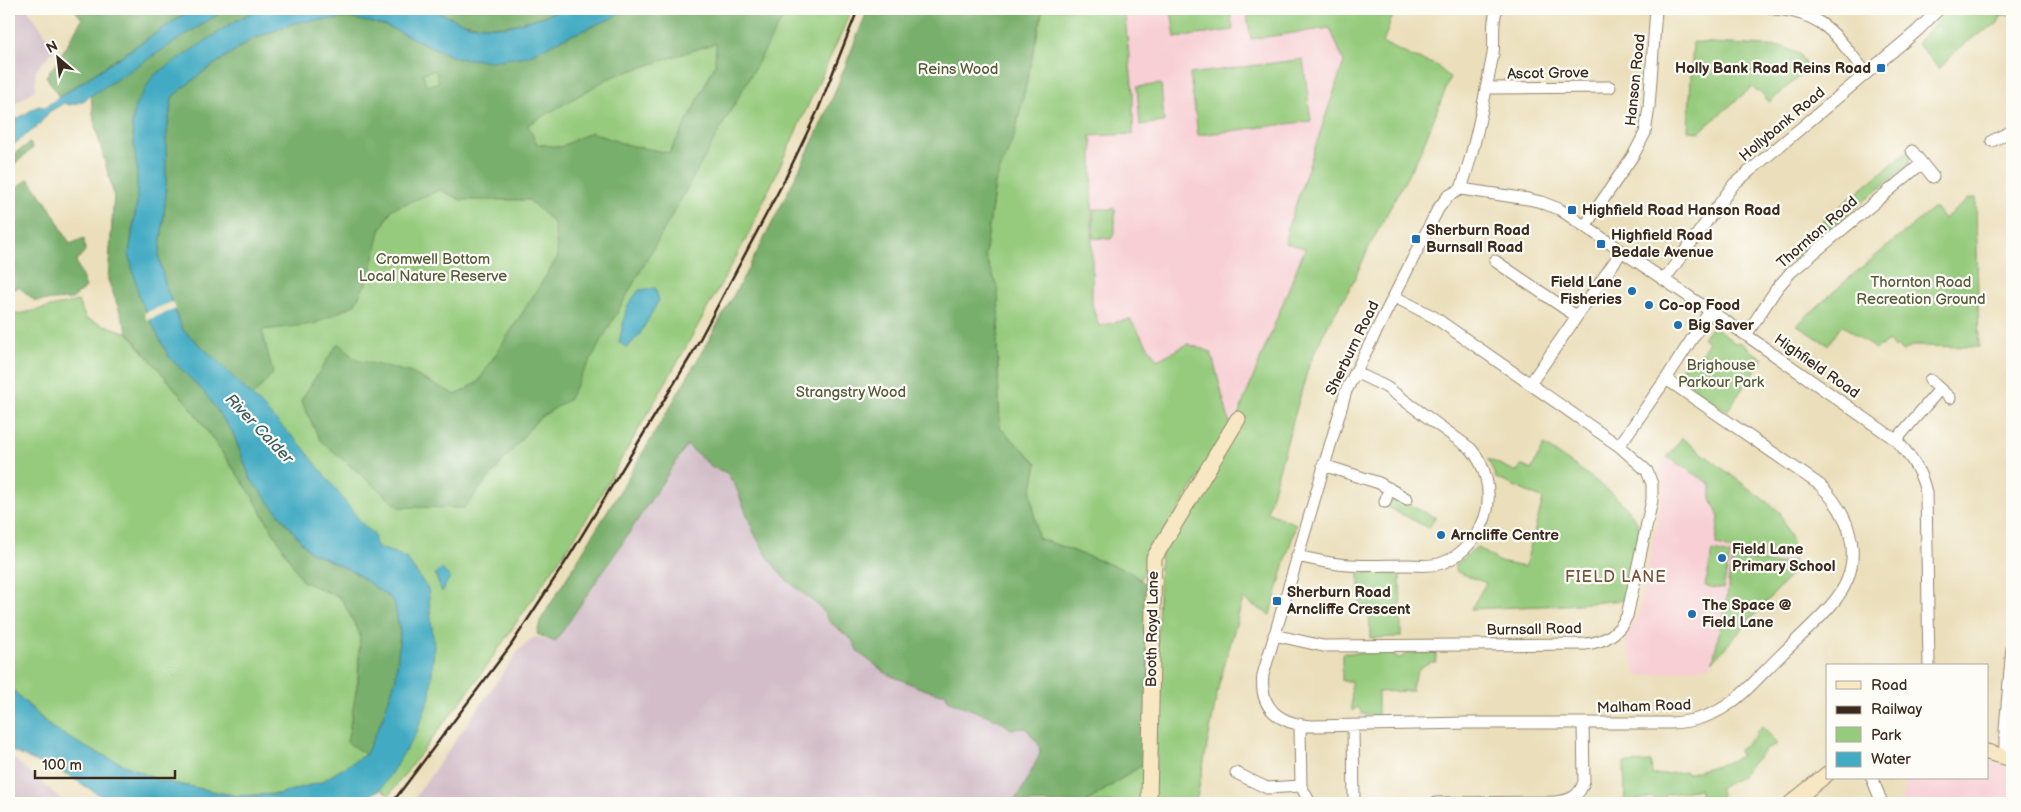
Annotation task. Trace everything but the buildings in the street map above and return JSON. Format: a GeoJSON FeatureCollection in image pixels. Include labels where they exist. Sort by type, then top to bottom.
{"type":"FeatureCollection","features":[{"type":"Feature","properties":{"kind":"street"},"geometry":{"type":"LineString","coordinates":[[1461,189],[1475,147],[1493,53],[1494,19],[1497,9]]}},
{"type":"Feature","properties":{"kind":"street","name":"Hanson Road"},"geometry":{"type":"LineString","coordinates":[[1585,226],[1634,154],[1645,133],[1649,107],[1656,9]]}},
{"type":"Feature","properties":{"kind":"street"},"geometry":{"type":"LineString","coordinates":[[1773,9],[1811,16],[1826,26],[1866,73]]}},
{"type":"Feature","properties":{"kind":"street","name":"Hollybank Road"},"geometry":{"type":"LineString","coordinates":[[1664,280],[1734,184],[1917,31],[1939,9]]}},
{"type":"Feature","properties":{"kind":"street"},"geometry":{"type":"LineString","coordinates":[[1995,9],[2002,9]]}},
{"type":"Feature","properties":{"kind":"street","name":"Ascot Grove"},"geometry":{"type":"LineString","coordinates":[[1486,88],[1610,87]]}},
{"type":"Feature","properties":{"kind":"street"},"geometry":{"type":"LineString","coordinates":[[1992,141],[2012,131]]}},
{"type":"Feature","properties":{"kind":"street"},"geometry":{"type":"LineString","coordinates":[[1912,151],[1933,177]]}},
{"type":"Feature","properties":{"kind":"street","name":"Thornton Road"},"geometry":{"type":"LineString","coordinates":[[1746,336],[1777,288],[1791,272],[1921,164]]}},
{"type":"Feature","properties":{"kind":"street","name":"Highfield Road"},"geometry":{"type":"LineString","coordinates":[[1461,189],[1541,202],[1559,210],[1710,311],[1896,440],[1916,464],[1926,493],[1929,664]]}},
{"type":"Feature","properties":{"kind":"street","name":"Sherburn Road"},"geometry":{"type":"LineString","coordinates":[[1300,726],[1284,721],[1272,710],[1264,695],[1263,675],[1340,408],[1355,372],[1438,209],[1448,196],[1461,189]]}},
{"type":"Feature","properties":{"kind":"street"},"geometry":{"type":"LineString","coordinates":[[1530,384],[1622,251]]}},
{"type":"Feature","properties":{"kind":"street"},"geometry":{"type":"LineString","coordinates":[[1495,260],[1576,316]]}},
{"type":"Feature","properties":{"kind":"street","name":"Burnsall Road"},"geometry":{"type":"LineString","coordinates":[[1274,635],[1323,646],[1543,645],[1597,642],[1609,637],[1621,628],[1627,616],[1652,500],[1652,484],[1647,471],[1619,446],[1434,317],[1393,296]]}},
{"type":"Feature","properties":{"kind":"street"},"geometry":{"type":"LineString","coordinates":[[1619,446],[1666,379],[1710,311]]}},
{"type":"Feature","properties":{"kind":"street"},"geometry":{"type":"LineString","coordinates":[[1297,556],[1339,564],[1434,565],[1450,559],[1464,549],[1476,535],[1485,516],[1488,495],[1485,474],[1481,462],[1471,449],[1386,387],[1355,372]]}},
{"type":"Feature","properties":{"kind":"street","name":"Malham Road"},"geometry":{"type":"LineString","coordinates":[[1300,726],[1690,722],[1716,714],[1738,696],[1832,604],[1843,588],[1850,566],[1852,550],[1849,526],[1838,506],[1820,485],[1666,379]]}},
{"type":"Feature","properties":{"kind":"street"},"geometry":{"type":"LineString","coordinates":[[1930,380],[1950,398]]}},
{"type":"Feature","properties":{"kind":"street"},"geometry":{"type":"LineString","coordinates":[[1896,440],[1940,389]]}},
{"type":"Feature","properties":{"kind":"street","name":"Booth Royd Lane"},"geometry":{"type":"LineString","coordinates":[[1149,803],[1154,558],[1238,419]]}},
{"type":"Feature","properties":{"kind":"street"},"geometry":{"type":"LineString","coordinates":[[1323,465],[1379,482],[1407,499]]}},
{"type":"Feature","properties":{"kind":"street"},"geometry":{"type":"LineString","coordinates":[[1385,502],[1388,488]]}},
{"type":"Feature","properties":{"kind":"street"},"geometry":{"type":"LineString","coordinates":[[1988,752],[2009,758],[2005,728],[2012,647]]}},
{"type":"Feature","properties":{"kind":"street"},"geometry":{"type":"LineString","coordinates":[[1436,803],[1554,802],[1570,799],[1581,790],[1584,781],[1583,723]]}},
{"type":"Feature","properties":{"kind":"street"},"geometry":{"type":"LineString","coordinates":[[1353,725],[1354,803]]}},
{"type":"Feature","properties":{"kind":"street"},"geometry":{"type":"LineString","coordinates":[[1300,726],[1301,786],[1310,803]]}},
{"type":"Feature","properties":{"kind":"street"},"geometry":{"type":"LineString","coordinates":[[1236,773],[1267,788],[1301,786]]}},
{"type":"Feature","properties":{"kind":"street"},"geometry":{"type":"LineString","coordinates":[[1791,803],[1826,775]]}},
{"type":"Feature","properties":{"kind":"street"},"geometry":{"type":"LineString","coordinates":[[1873,780],[1882,803]]}},
{"type":"Feature","properties":{"kind":"shaded area"},"geometry":{"type":"Polygon","coordinates":[[[9,9],[27,9],[56,48],[36,70],[35,90],[9,108],[9,9]]]}},
{"type":"Feature","properties":{"kind":"shaded area"},"geometry":{"type":"Polygon","coordinates":[[[1124,9],[1246,9],[1252,39],[1331,28],[1344,62],[1288,227],[1286,243],[1306,248],[1231,428],[1211,352],[1188,344],[1157,360],[1130,319],[1098,326],[1092,303],[1092,143],[1090,136],[1133,134],[1133,93],[1124,9]]]}},
{"type":"Feature","properties":{"kind":"shaded area","name":"Field Lane Primary School"},"geometry":{"type":"Polygon","coordinates":[[[1682,438],[1780,512],[1792,542],[1794,556],[1791,575],[1709,666],[1638,677],[1625,641],[1639,612],[1664,485],[1659,467],[1682,438]]]}},
{"type":"Feature","properties":{"kind":"shaded area"},"geometry":{"type":"Polygon","coordinates":[[[687,444],[712,467],[727,473],[736,487],[769,559],[783,577],[822,609],[829,621],[852,640],[858,652],[887,674],[923,689],[945,693],[999,720],[1011,729],[1026,728],[1039,745],[1040,754],[1021,792],[1012,803],[411,803],[520,649],[534,637],[555,641],[687,444]]]}},
{"type":"Feature","properties":{"kind":"shaded area"},"geometry":{"type":"Polygon","coordinates":[[[9,755],[66,803],[9,803],[9,755]]]}},
{"type":"Feature","properties":{"kind":"shaded area"},"geometry":{"type":"Polygon","coordinates":[[[1988,760],[2012,768],[2012,803],[1900,803],[1903,800],[1906,780],[1988,780],[1988,760]]]}},
{"type":"Feature","properties":{"kind":"green space"},"geometry":{"type":"Polygon","coordinates":[[[74,9],[192,9],[59,97],[46,76],[57,62],[82,19],[74,9]]]}},
{"type":"Feature","properties":{"kind":"green space","name":"Cromwell Bottom Local Nature Reserve"},"geometry":{"type":"Polygon","coordinates":[[[226,9],[851,9],[746,239],[583,525],[477,680],[389,795],[381,789],[366,755],[321,782],[279,794],[237,796],[158,780],[87,748],[52,728],[9,686],[9,316],[78,301],[86,319],[128,333],[191,408],[251,494],[302,580],[341,598],[360,634],[358,680],[400,633],[309,551],[251,480],[108,280],[114,195],[94,121],[91,95],[226,9]]]}},
{"type":"Feature","properties":{"kind":"green space"},"geometry":{"type":"Polygon","coordinates":[[[226,9],[258,9],[232,23],[135,106],[132,126],[137,169],[137,202],[129,254],[169,357],[204,391],[233,433],[251,480],[309,551],[354,572],[394,601],[400,633],[396,678],[382,720],[366,755],[347,742],[358,680],[360,634],[341,598],[302,581],[251,494],[191,408],[128,333],[108,280],[114,195],[94,121],[91,95],[226,9]]]}},
{"type":"Feature","properties":{"kind":"green space"},"geometry":{"type":"Polygon","coordinates":[[[429,9],[562,9],[511,25],[480,26],[464,23],[429,9]]]}},
{"type":"Feature","properties":{"kind":"green space"},"geometry":{"type":"Polygon","coordinates":[[[624,9],[788,9],[568,400],[538,419],[464,508],[399,507],[320,440],[301,400],[338,343],[356,360],[409,372],[456,395],[478,382],[558,257],[554,223],[529,200],[461,200],[440,190],[392,209],[380,231],[370,276],[354,305],[314,324],[262,330],[273,373],[252,397],[213,357],[182,329],[166,287],[159,257],[166,196],[166,139],[172,97],[203,72],[252,39],[297,22],[350,17],[386,26],[456,58],[528,56],[612,18],[624,9]],[[716,43],[609,78],[528,125],[537,144],[560,147],[591,132],[624,144],[669,153],[690,116],[715,64],[716,43]],[[435,70],[423,73],[426,86],[439,82],[435,70]]]}},
{"type":"Feature","properties":{"kind":"green space","name":"Strangstry Wood"},"geometry":{"type":"Polygon","coordinates":[[[868,9],[1043,9],[1015,134],[995,183],[985,256],[998,288],[999,325],[997,343],[1000,428],[1037,463],[1031,493],[1038,538],[1128,571],[1153,589],[1149,760],[1085,803],[1012,803],[1021,792],[1040,754],[1039,745],[1026,728],[1011,729],[999,720],[949,701],[945,693],[923,689],[887,674],[858,652],[852,640],[829,621],[822,609],[783,577],[769,559],[754,533],[736,487],[727,473],[712,467],[687,445],[555,642],[537,634],[540,621],[688,377],[757,252],[821,124],[868,9]]]}},
{"type":"Feature","properties":{"kind":"green space"},"geometry":{"type":"Polygon","coordinates":[[[1043,9],[1124,9],[1133,93],[1133,134],[1090,136],[1092,143],[1092,304],[1099,326],[1130,319],[1157,360],[1188,344],[1211,352],[1231,428],[1148,557],[1141,580],[1128,571],[1038,538],[1031,493],[1037,463],[1000,428],[997,343],[999,325],[985,256],[995,183],[1015,133],[1043,9]]]}},
{"type":"Feature","properties":{"kind":"green space"},"geometry":{"type":"Polygon","coordinates":[[[1171,9],[1230,9],[1233,30],[1175,38],[1171,9]]]}},
{"type":"Feature","properties":{"kind":"green space"},"geometry":{"type":"Polygon","coordinates":[[[1246,9],[1395,9],[1383,43],[1415,58],[1436,65],[1450,78],[1420,153],[1370,245],[1350,288],[1323,334],[1309,365],[1267,512],[1296,524],[1270,615],[1243,599],[1219,684],[1196,803],[1153,803],[1160,557],[1238,415],[1305,248],[1285,243],[1288,227],[1344,62],[1330,28],[1251,39],[1246,9]]]}},
{"type":"Feature","properties":{"kind":"green space"},"geometry":{"type":"Polygon","coordinates":[[[1949,9],[1973,9],[2000,14],[2001,17],[1997,24],[1975,36],[1956,51],[1939,69],[1917,43],[1949,9]]]}},
{"type":"Feature","properties":{"kind":"green space"},"geometry":{"type":"Polygon","coordinates":[[[1693,42],[1784,47],[1799,54],[1808,69],[1769,102],[1759,90],[1757,92],[1752,87],[1699,132],[1688,131],[1693,42]]]}},
{"type":"Feature","properties":{"kind":"green space"},"geometry":{"type":"Polygon","coordinates":[[[1303,59],[1311,121],[1198,135],[1190,74],[1303,59]]]}},
{"type":"Feature","properties":{"kind":"green space"},"geometry":{"type":"Polygon","coordinates":[[[1161,84],[1164,122],[1140,125],[1137,87],[1161,84]]]}},
{"type":"Feature","properties":{"kind":"green space"},"geometry":{"type":"Polygon","coordinates":[[[30,143],[33,148],[9,169],[9,157],[30,143]]]}},
{"type":"Feature","properties":{"kind":"green space"},"geometry":{"type":"Polygon","coordinates":[[[1908,152],[1910,158],[1909,164],[1800,254],[1795,262],[1791,260],[1811,231],[1908,152]]]}},
{"type":"Feature","properties":{"kind":"green space"},"geometry":{"type":"Polygon","coordinates":[[[9,179],[16,188],[29,179],[50,208],[70,244],[84,238],[85,251],[76,261],[86,287],[72,299],[35,301],[19,287],[9,291],[9,179]]]}},
{"type":"Feature","properties":{"kind":"green space","name":"Thornton Road Recreation Ground"},"geometry":{"type":"Polygon","coordinates":[[[1970,198],[1976,198],[1979,347],[1911,346],[1902,352],[1897,346],[1894,348],[1889,341],[1875,349],[1842,325],[1828,345],[1797,325],[1849,278],[1935,207],[1944,219],[1970,198]]]}},
{"type":"Feature","properties":{"kind":"green space"},"geometry":{"type":"Polygon","coordinates":[[[1094,209],[1115,209],[1115,233],[1111,239],[1093,238],[1094,209]]]}},
{"type":"Feature","properties":{"kind":"green space","name":"Brighouse Parkour Park"},"geometry":{"type":"Polygon","coordinates":[[[1715,327],[1735,343],[1740,342],[1763,359],[1727,411],[1676,377],[1688,360],[1695,364],[1709,342],[1703,338],[1711,328],[1715,327]]]}},
{"type":"Feature","properties":{"kind":"green space"},"geometry":{"type":"Polygon","coordinates":[[[1682,438],[1780,512],[1792,542],[1794,554],[1771,559],[1757,558],[1734,554],[1732,550],[1716,544],[1719,517],[1711,499],[1711,484],[1667,457],[1682,438]]]}},
{"type":"Feature","properties":{"kind":"green space"},"geometry":{"type":"Polygon","coordinates":[[[1544,445],[1599,483],[1627,508],[1636,520],[1639,530],[1638,540],[1627,573],[1624,600],[1565,605],[1471,609],[1486,583],[1455,571],[1455,565],[1477,547],[1500,562],[1525,567],[1543,499],[1496,478],[1488,459],[1517,472],[1521,465],[1531,470],[1544,445]]]}},
{"type":"Feature","properties":{"kind":"green space"},"geometry":{"type":"Polygon","coordinates":[[[1391,500],[1410,505],[1435,517],[1429,528],[1387,507],[1391,500]]]}},
{"type":"Feature","properties":{"kind":"green space"},"geometry":{"type":"Polygon","coordinates":[[[1713,551],[1730,555],[1723,589],[1705,586],[1713,551]]]}},
{"type":"Feature","properties":{"kind":"green space"},"geometry":{"type":"Polygon","coordinates":[[[1733,557],[1776,564],[1794,559],[1791,575],[1713,661],[1730,582],[1728,582],[1733,557]]]}},
{"type":"Feature","properties":{"kind":"green space"},"geometry":{"type":"Polygon","coordinates":[[[1359,573],[1400,573],[1401,637],[1370,638],[1369,606],[1360,606],[1359,573]]]}},
{"type":"Feature","properties":{"kind":"green space"},"geometry":{"type":"Polygon","coordinates":[[[1342,653],[1393,653],[1396,658],[1400,658],[1407,653],[1436,653],[1436,662],[1426,664],[1418,671],[1412,691],[1378,692],[1378,716],[1362,713],[1358,707],[1352,711],[1351,681],[1342,681],[1342,653]]]}},
{"type":"Feature","properties":{"kind":"green space"},"geometry":{"type":"Polygon","coordinates":[[[1763,726],[1777,744],[1764,751],[1739,778],[1719,788],[1722,797],[1703,803],[1699,789],[1665,795],[1666,801],[1655,803],[1654,797],[1624,802],[1624,763],[1651,762],[1652,775],[1686,772],[1687,774],[1728,762],[1741,756],[1739,750],[1758,734],[1756,731],[1763,726]]]}},
{"type":"Feature","properties":{"kind":"green space"},"geometry":{"type":"Polygon","coordinates":[[[1147,762],[1145,803],[1085,803],[1147,762]]]}},
{"type":"Feature","properties":{"kind":"water"},"geometry":{"type":"Polygon","coordinates":[[[192,9],[226,9],[81,102],[69,105],[64,103],[49,112],[37,127],[9,148],[9,124],[38,106],[45,107],[192,9]]]}},
{"type":"Feature","properties":{"kind":"water","name":"River Calder"},"geometry":{"type":"Polygon","coordinates":[[[258,9],[429,9],[469,25],[505,27],[542,17],[562,9],[624,9],[612,18],[528,56],[491,61],[456,58],[386,26],[350,18],[297,22],[252,39],[203,72],[172,97],[166,139],[166,196],[159,257],[166,287],[182,329],[213,357],[302,446],[364,526],[374,534],[376,547],[406,558],[428,589],[434,647],[430,697],[416,734],[381,789],[357,803],[112,803],[68,775],[9,750],[9,686],[49,726],[87,748],[158,780],[237,796],[279,794],[321,782],[366,754],[382,720],[396,678],[400,633],[394,601],[354,572],[309,551],[251,480],[233,433],[204,392],[169,357],[140,300],[129,254],[137,202],[137,169],[132,126],[135,106],[153,76],[232,23],[258,9]]]}},
{"type":"Feature","properties":{"kind":"water"},"geometry":{"type":"Polygon","coordinates":[[[655,288],[659,300],[640,334],[627,348],[619,342],[627,306],[639,290],[655,288]]]}},
{"type":"Feature","properties":{"kind":"water"},"geometry":{"type":"Polygon","coordinates":[[[441,568],[450,577],[442,592],[435,574],[441,568]]]}},
{"type":"Feature","properties":{"kind":"pier"},"geometry":{"type":"Polygon","coordinates":[[[173,302],[176,309],[147,320],[144,313],[173,302]]]}},
{"type":"Feature","properties":{"kind":"railway"},"geometry":{"type":"LineString","coordinates":[[392,803],[511,645],[570,555],[692,354],[785,179],[818,110],[858,9]]}},
{"type":"Feature","properties":{"kind":"place","name":"Holly Bank Road Reins Road"},"geometry":{"type":"Point","coordinates":[1881,68]}},
{"type":"Feature","properties":{"kind":"place","name":"Highfield Road Hanson Road"},"geometry":{"type":"Point","coordinates":[1572,210]}},
{"type":"Feature","properties":{"kind":"place","name":"Sherburn Road Burnsall Road"},"geometry":{"type":"Point","coordinates":[1416,239]}},
{"type":"Feature","properties":{"kind":"place","name":"Highfield Road Bedale Avenue"},"geometry":{"type":"Point","coordinates":[1601,244]}},
{"type":"Feature","properties":{"kind":"place","name":"Field Lane Fisheries"},"geometry":{"type":"Point","coordinates":[1632,291]}},
{"type":"Feature","properties":{"kind":"place","name":"Co-op Food"},"geometry":{"type":"Point","coordinates":[1649,305]}},
{"type":"Feature","properties":{"kind":"place","name":"Big Saver"},"geometry":{"type":"Point","coordinates":[1678,325]}},
{"type":"Feature","properties":{"kind":"place","name":"Arncliffe Centre"},"geometry":{"type":"Point","coordinates":[1441,535]}},
{"type":"Feature","properties":{"kind":"place","name":"Field Lane Primary School"},"geometry":{"type":"Point","coordinates":[1722,558]}},
{"type":"Feature","properties":{"kind":"place","name":"Sherburn Road Arncliffe Crescent"},"geometry":{"type":"Point","coordinates":[1277,601]}},
{"type":"Feature","properties":{"kind":"place","name":"The Space @ Field Lane"},"geometry":{"type":"Point","coordinates":[1692,614]}},
{"type":"Feature","properties":{"kind":"district","name":"FIELD LANE"},"geometry":{"type":"Point","coordinates":[1616,576]}},
{"type":"Feature","properties":{"kind":"park label","name":"Reins Wood"},"geometry":{"type":"Point","coordinates":[958,69]}}]}
